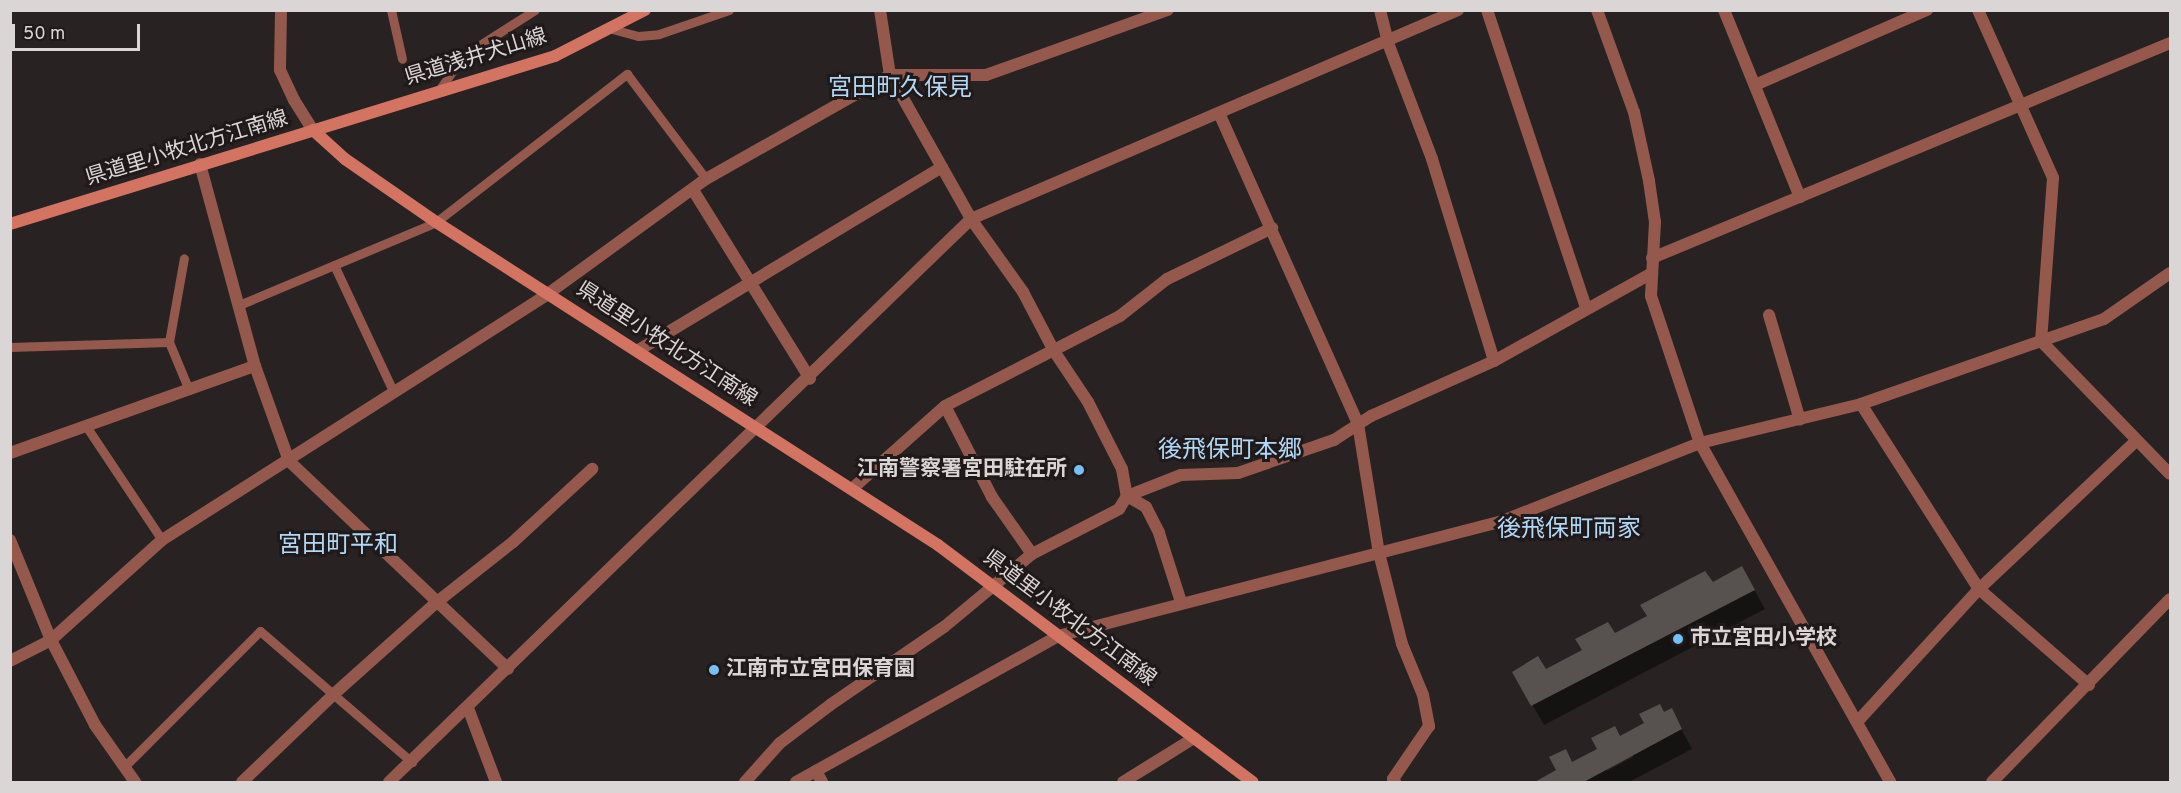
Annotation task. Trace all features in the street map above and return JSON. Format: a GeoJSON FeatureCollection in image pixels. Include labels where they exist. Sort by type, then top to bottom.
{"type":"FeatureCollection","features":[{"type":"Feature","properties":{"kind":"main road","name":"県道浅井犬山線"},"geometry":{"type":"LineString","coordinates":[[313,130],[555,56],[612,29],[645,10]]}},
{"type":"Feature","properties":{"kind":"main road","name":"県道里小牧北方江南線"},"geometry":{"type":"LineString","coordinates":[[10,225],[313,130],[345,159],[436,222],[853,488],[995,587],[1253,783]]}},
{"type":"Feature","properties":{"kind":"street"},"geometry":{"type":"LineString","coordinates":[[281,10],[280,70],[294,100],[313,130]]}},
{"type":"Feature","properties":{"kind":"street"},"geometry":{"type":"LineString","coordinates":[[880,10],[890,75],[971,219],[1023,292],[1054,351],[1088,402],[1122,469],[1127,496],[1146,507],[1159,533],[1181,602]]}},
{"type":"Feature","properties":{"kind":"street"},"geometry":{"type":"LineString","coordinates":[[10,661],[51,639],[162,540],[549,293],[706,179],[890,75],[986,75],[1168,10]]}},
{"type":"Feature","properties":{"kind":"street"},"geometry":{"type":"LineString","coordinates":[[1380,10],[1388,43],[1432,159],[1494,361]]}},
{"type":"Feature","properties":{"kind":"street"},"geometry":{"type":"LineString","coordinates":[[389,783],[810,379],[971,219],[1388,43],[1458,10]]}},
{"type":"Feature","properties":{"kind":"street"},"geometry":{"type":"LineString","coordinates":[[1487,10],[1586,308]]}},
{"type":"Feature","properties":{"kind":"street"},"geometry":{"type":"LineString","coordinates":[[1597,10],[1634,112],[1655,222],[1651,296],[1700,443],[1858,721],[1890,783]]}},
{"type":"Feature","properties":{"kind":"street"},"geometry":{"type":"LineString","coordinates":[[1724,10],[1800,197]]}},
{"type":"Feature","properties":{"kind":"street"},"geometry":{"type":"LineString","coordinates":[[1755,85],[1927,10]]}},
{"type":"Feature","properties":{"kind":"street"},"geometry":{"type":"LineString","coordinates":[[1978,10],[2053,178],[2040,341],[2135,442],[2170,474]]}},
{"type":"Feature","properties":{"kind":"street"},"geometry":{"type":"LineString","coordinates":[[1652,258],[2170,43]]}},
{"type":"Feature","properties":{"kind":"street"},"geometry":{"type":"LineString","coordinates":[[1219,113],[1358,424],[1379,552],[1402,644],[1423,695],[1429,726],[1393,779],[1395,783]]}},
{"type":"Feature","properties":{"kind":"street"},"geometry":{"type":"LineString","coordinates":[[200,164],[255,366],[289,461],[508,669]]}},
{"type":"Feature","properties":{"kind":"street"},"geometry":{"type":"LineString","coordinates":[[638,351],[942,167]]}},
{"type":"Feature","properties":{"kind":"street"},"geometry":{"type":"LineString","coordinates":[[693,190],[810,379]]}},
{"type":"Feature","properties":{"kind":"street"},"geometry":{"type":"LineString","coordinates":[[853,488],[945,406],[1120,316],[1167,279],[1272,228]]}},
{"type":"Feature","properties":{"kind":"street"},"geometry":{"type":"LineString","coordinates":[[745,783],[788,736],[995,587],[1032,554],[1119,509],[1127,496],[1181,475],[1238,473],[1334,440],[1358,424],[1494,361],[1652,273]]}},
{"type":"Feature","properties":{"kind":"street"},"geometry":{"type":"LineString","coordinates":[[796,783],[1058,636],[1181,602],[1502,521],[1700,443],[1861,404],[2104,319],[2170,273]]}},
{"type":"Feature","properties":{"kind":"street"},"geometry":{"type":"LineString","coordinates":[[1769,315],[1800,420]]}},
{"type":"Feature","properties":{"kind":"street"},"geometry":{"type":"LineString","coordinates":[[10,453],[255,366]]}},
{"type":"Feature","properties":{"kind":"street"},"geometry":{"type":"LineString","coordinates":[[1861,404],[1979,589],[2089,685]]}},
{"type":"Feature","properties":{"kind":"street"},"geometry":{"type":"LineString","coordinates":[[945,406],[992,497],[1032,554]]}},
{"type":"Feature","properties":{"kind":"street"},"geometry":{"type":"LineString","coordinates":[[1858,721],[1979,589],[2135,442]]}},
{"type":"Feature","properties":{"kind":"street"},"geometry":{"type":"LineString","coordinates":[[242,783],[334,694],[437,602],[513,542],[592,469]]}},
{"type":"Feature","properties":{"kind":"street"},"geometry":{"type":"LineString","coordinates":[[11,542],[51,639],[95,725],[135,783]]}},
{"type":"Feature","properties":{"kind":"street"},"geometry":{"type":"LineString","coordinates":[[1992,783],[2170,599]]}},
{"type":"Feature","properties":{"kind":"street"},"geometry":{"type":"LineString","coordinates":[[468,708],[496,783]]}},
{"type":"Feature","properties":{"kind":"street"},"geometry":{"type":"LineString","coordinates":[[1123,783],[1194,738]]}},
{"type":"Feature","properties":{"kind":"street"},"geometry":{"type":"LineString","coordinates":[[816,771],[822,783]]}},
{"type":"Feature","properties":{"kind":"lane"},"geometry":{"type":"LineString","coordinates":[[391,10],[402,59]]}},
{"type":"Feature","properties":{"kind":"lane"},"geometry":{"type":"LineString","coordinates":[[439,90],[464,55],[535,10]]}},
{"type":"Feature","properties":{"kind":"lane"},"geometry":{"type":"LineString","coordinates":[[612,29],[638,36],[659,34],[729,10]]}},
{"type":"Feature","properties":{"kind":"lane"},"geometry":{"type":"LineString","coordinates":[[239,304],[436,222],[627,74],[706,179]]}},
{"type":"Feature","properties":{"kind":"lane"},"geometry":{"type":"LineString","coordinates":[[184,258],[169,342],[189,390]]}},
{"type":"Feature","properties":{"kind":"lane"},"geometry":{"type":"LineString","coordinates":[[334,265],[394,393]]}},
{"type":"Feature","properties":{"kind":"lane"},"geometry":{"type":"LineString","coordinates":[[10,347],[169,342]]}},
{"type":"Feature","properties":{"kind":"lane"},"geometry":{"type":"LineString","coordinates":[[86,426],[162,540]]}},
{"type":"Feature","properties":{"kind":"lane"},"geometry":{"type":"LineString","coordinates":[[125,766],[260,631],[412,762]]}},
{"type":"Feature","properties":{"kind":"building"},"geometry":{"type":"Polygon","coordinates":[[[1742,566],[1755,590],[1531,706],[1512,672],[1538,656],[1546,669],[1582,650],[1575,639],[1608,622],[1615,633],[1647,616],[1640,605],[1705,571],[1713,582],[1742,566]]]}},
{"type":"Feature","properties":{"kind":"building"},"geometry":{"type":"Polygon","coordinates":[[[1660,704],[1664,712],[1672,708],[1682,729],[1582,783],[1533,783],[1556,770],[1549,757],[1566,749],[1572,762],[1597,749],[1591,738],[1615,726],[1620,736],[1644,723],[1639,714],[1660,704]]]}},
{"type":"Feature","properties":{"kind":"place","name":"江南警察署宮田駐在所"},"geometry":{"type":"Point","coordinates":[1079,470]}},
{"type":"Feature","properties":{"kind":"place","name":"市立宮田小学校"},"geometry":{"type":"Point","coordinates":[1678,639]}},
{"type":"Feature","properties":{"kind":"place","name":"江南市立宮田保育園"},"geometry":{"type":"Point","coordinates":[714,670]}},
{"type":"Feature","properties":{"kind":"district","name":"宮田町久保見"},"geometry":{"type":"Point","coordinates":[900,90]}},
{"type":"Feature","properties":{"kind":"district","name":"後飛保町本郷"},"geometry":{"type":"Point","coordinates":[1230,452]}},
{"type":"Feature","properties":{"kind":"district","name":"後飛保町両家"},"geometry":{"type":"Point","coordinates":[1569,531]}},
{"type":"Feature","properties":{"kind":"district","name":"宮田町平和"},"geometry":{"type":"Point","coordinates":[338,547]}}]}
